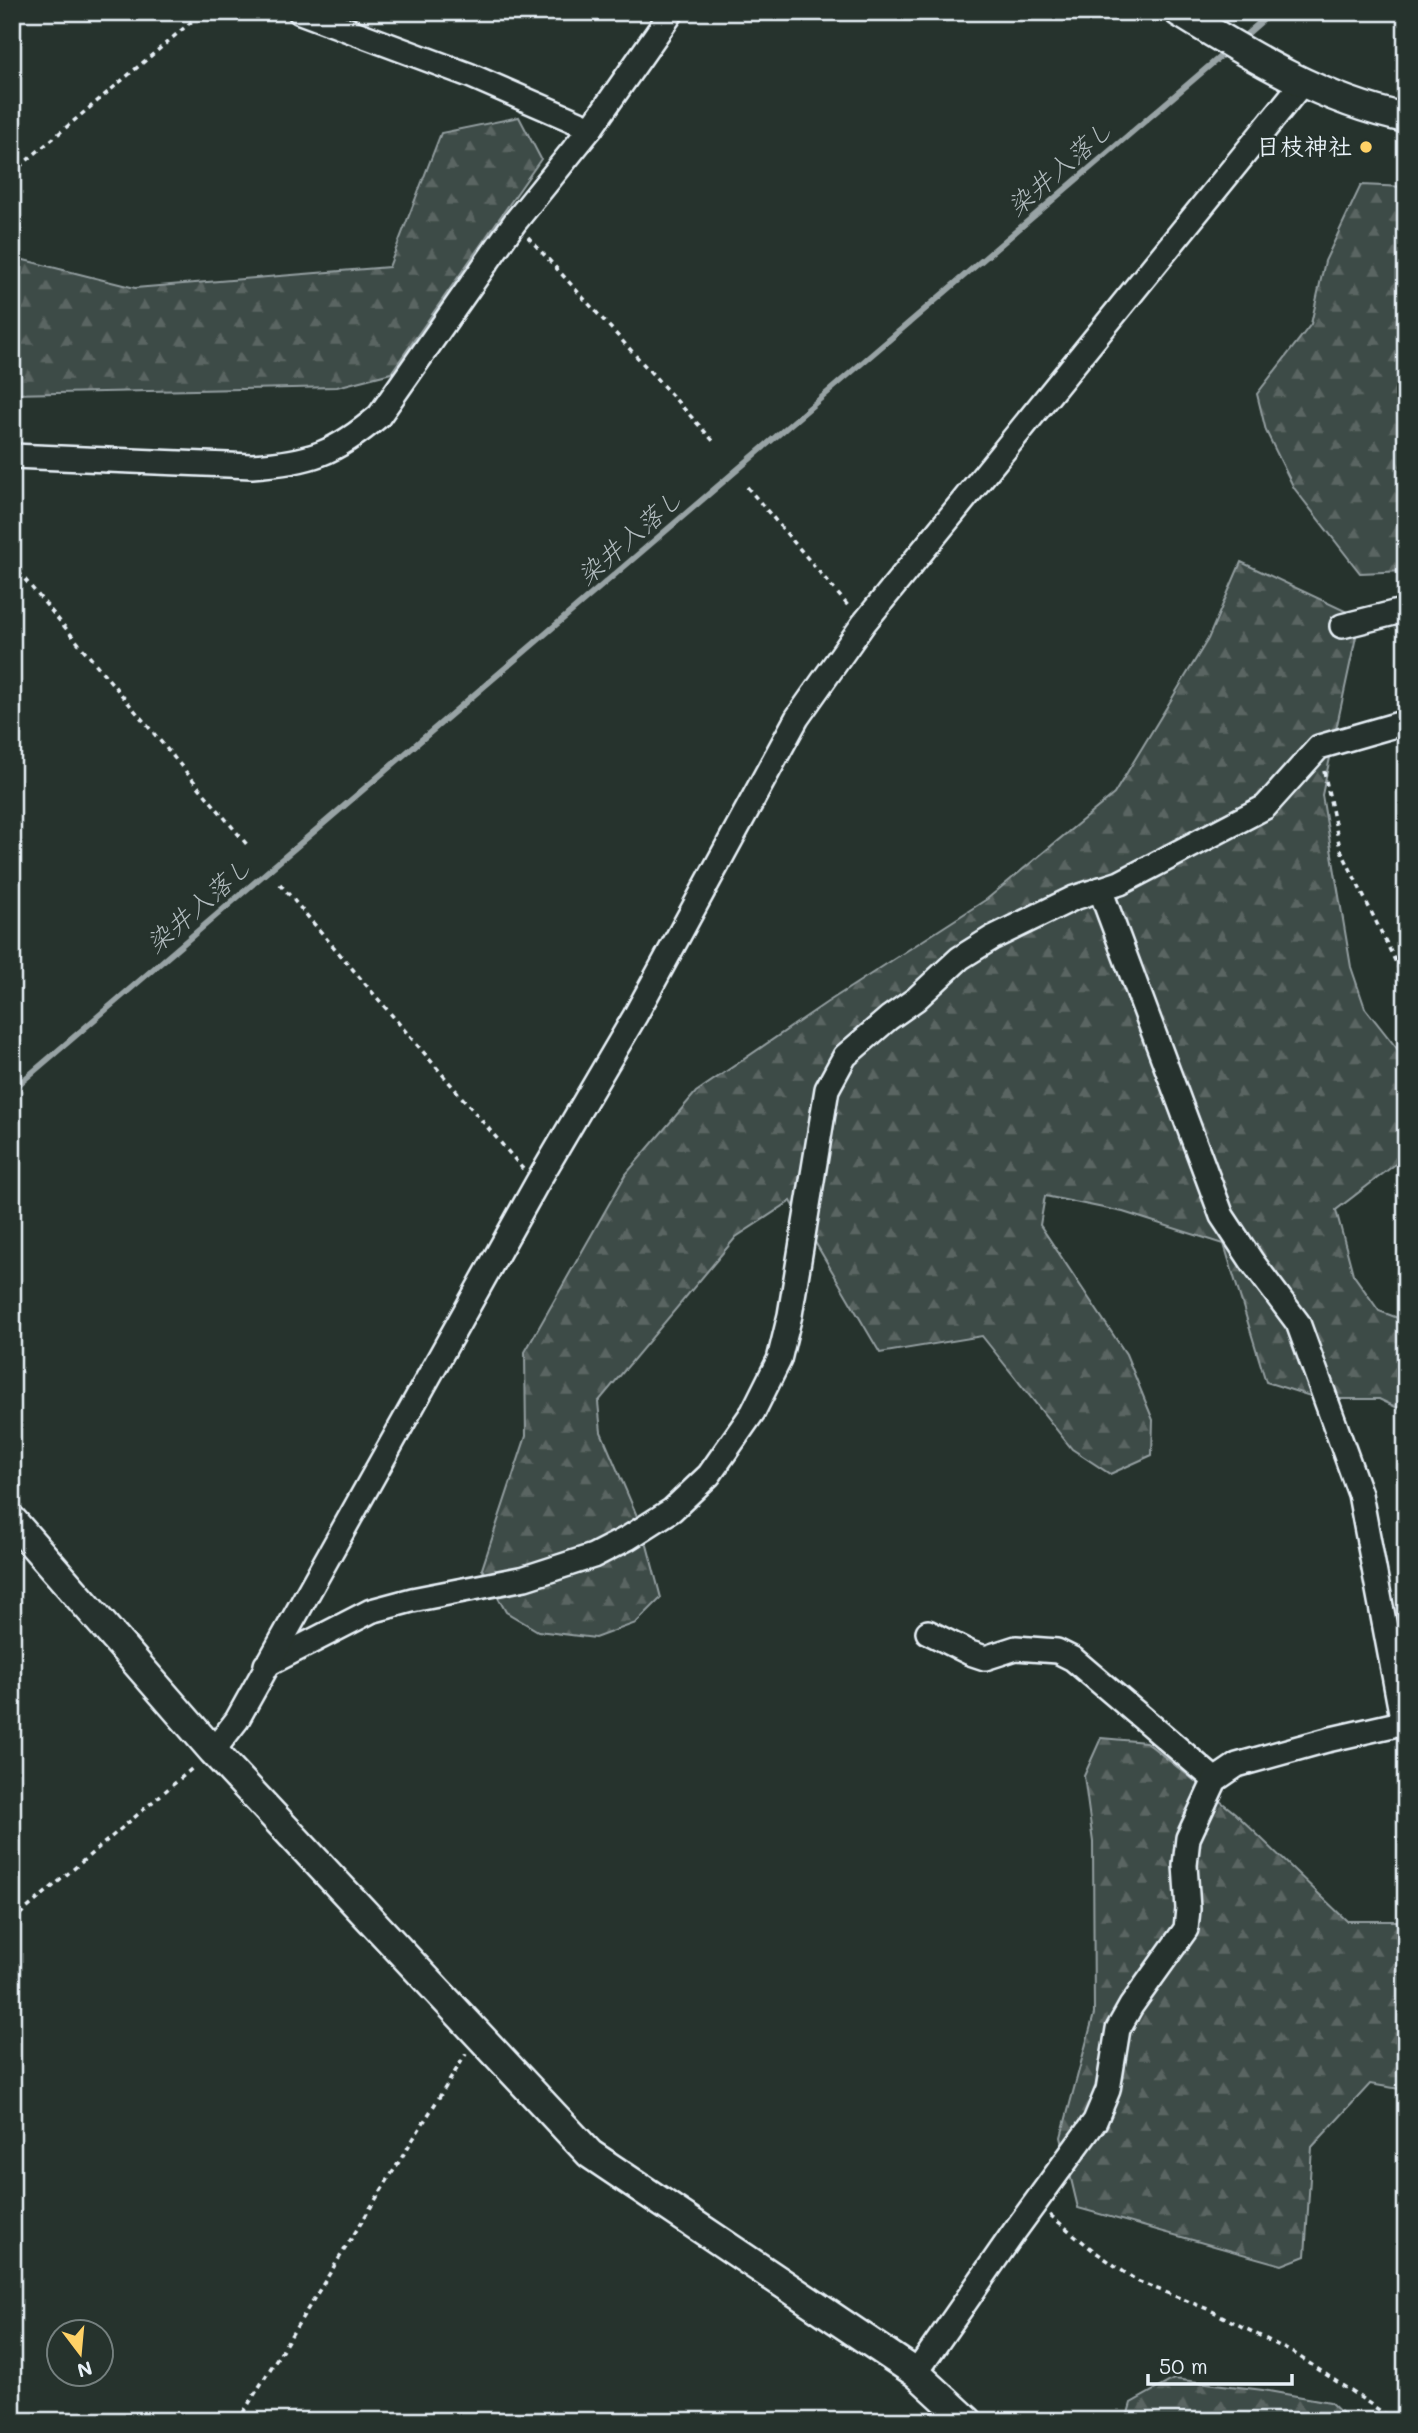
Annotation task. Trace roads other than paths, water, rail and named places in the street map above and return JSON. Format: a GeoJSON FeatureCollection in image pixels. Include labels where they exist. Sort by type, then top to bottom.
{"type":"FeatureCollection","features":[{"type":"Feature","properties":{"kind":"street"},"geometry":{"type":"LineString","coordinates":[[300,12],[469,75],[591,128]]}},
{"type":"Feature","properties":{"kind":"street"},"geometry":{"type":"LineString","coordinates":[[12,456],[252,466],[286,464],[320,456],[351,440],[379,416],[515,222],[591,128],[672,12]]}},
{"type":"Feature","properties":{"kind":"street"},"geometry":{"type":"LineString","coordinates":[[1179,12],[1250,56],[1303,82],[1345,101],[1406,118]]}},
{"type":"Feature","properties":{"kind":"street"},"geometry":{"type":"LineString","coordinates":[[213,1751],[237,1720],[537,1183],[635,1016],[797,718],[864,623],[1303,82]]}},
{"type":"Feature","properties":{"kind":"street"},"geometry":{"type":"LineString","coordinates":[[1342,626],[1406,610]]}},
{"type":"Feature","properties":{"kind":"street"},"geometry":{"type":"LineString","coordinates":[[266,1665],[371,1611],[412,1600],[525,1578],[593,1556],[672,1510],[709,1475],[753,1412],[779,1360],[790,1315],[827,1089],[845,1056],[916,999],[960,958],[992,937],[1074,898],[1119,883],[1265,807],[1319,747],[1406,722]]}},
{"type":"Feature","properties":{"kind":"street"},"geometry":{"type":"LineString","coordinates":[[916,2373],[1095,2121],[1108,2090],[1118,2029],[1130,2006],[1186,1929],[1188,1909],[1185,1865],[1188,1838],[1215,1780],[1237,1766],[1327,1740],[1404,1723],[1360,1494],[1298,1323],[1222,1216],[1100,889]]}},
{"type":"Feature","properties":{"kind":"street"},"geometry":{"type":"LineString","coordinates":[[12,1520],[213,1751],[590,2154],[916,2373],[968,2421]]}},
{"type":"Feature","properties":{"kind":"street"},"geometry":{"type":"LineString","coordinates":[[928,1632],[985,1658],[1016,1648],[1057,1651],[1073,1659],[1215,1780]]}},
{"type":"Feature","properties":{"kind":"waterway","name":"染井入落し"},"geometry":{"type":"LineString","coordinates":[[1239,41],[1272,12]]}},
{"type":"Feature","properties":{"kind":"waterway","name":"染井入落し"},"geometry":{"type":"LineString","coordinates":[[12,1090],[1228,50]]}},
{"type":"Feature","properties":{"kind":"place","name":"日枝神社"},"geometry":{"type":"Point","coordinates":[1366,147]}}]}
